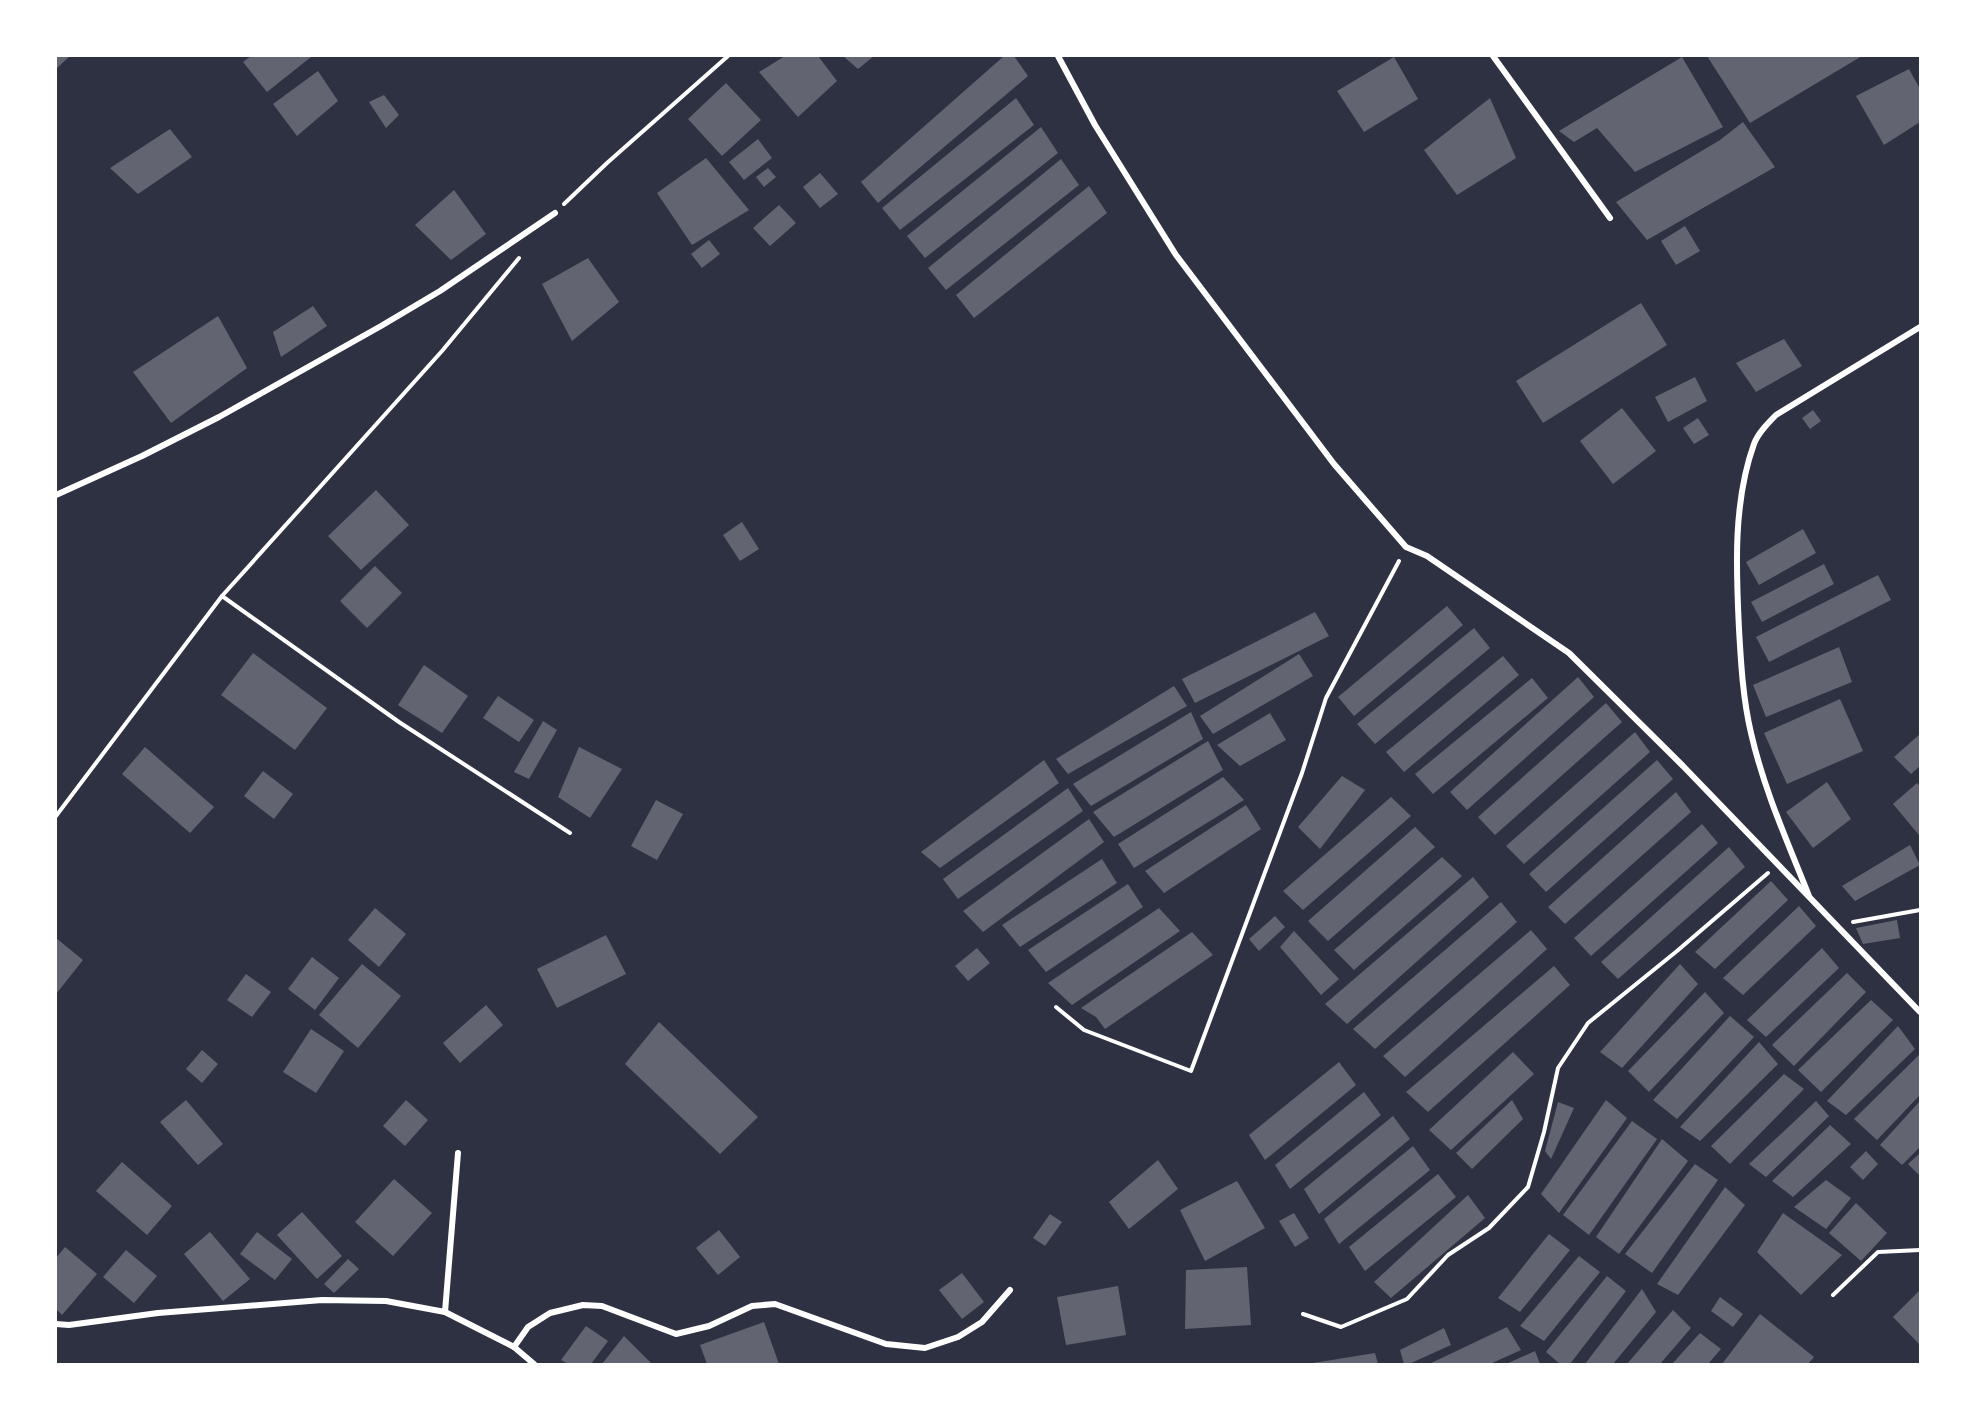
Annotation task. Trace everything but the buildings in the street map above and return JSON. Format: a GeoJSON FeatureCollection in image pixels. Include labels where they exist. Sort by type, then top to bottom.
{"type":"FeatureCollection","features":[{"type":"Feature","properties":{"kind":"street"},"geometry":{"type":"LineString","coordinates":[[1058,56],[1095,125],[1176,255],[1334,464],[1406,547],[1427,556],[1569,653],[1683,766],[1920,1012]]}},
{"type":"Feature","properties":{"kind":"street"},"geometry":{"type":"LineString","coordinates":[[1492,56],[1610,218]]}},
{"type":"Feature","properties":{"kind":"street"},"geometry":{"type":"LineString","coordinates":[[56,495],[142,456],[219,417],[381,326],[440,291],[555,213]]}},
{"type":"Feature","properties":{"kind":"street"},"geometry":{"type":"LineString","coordinates":[[1810,900],[1762,777],[1750,732],[1742,677],[1737,590],[1739,512],[1743,486],[1755,442],[1765,426],[1776,415],[1920,327]]}},
{"type":"Feature","properties":{"kind":"street"},"geometry":{"type":"LineString","coordinates":[[445,1312],[458,1153]]}},
{"type":"Feature","properties":{"kind":"street"},"geometry":{"type":"LineString","coordinates":[[514,1347],[528,1327],[550,1313],[583,1305],[602,1306],[675,1334],[709,1326],[752,1306],[775,1304],[886,1344],[925,1348],[958,1337],[982,1322],[1010,1290]]}},
{"type":"Feature","properties":{"kind":"street"},"geometry":{"type":"LineString","coordinates":[[56,1324],[69,1325],[158,1313],[322,1300],[386,1301],[445,1312],[514,1347],[534,1365]]}},
{"type":"Feature","properties":{"kind":"path"},"geometry":{"type":"LineString","coordinates":[[555,213],[607,163],[728,56]]}},
{"type":"Feature","properties":{"kind":"path"},"geometry":{"type":"LineString","coordinates":[[56,816],[222,596],[442,351],[525,250]]}},
{"type":"Feature","properties":{"kind":"path"},"geometry":{"type":"LineString","coordinates":[[1056,1007],[1084,1030],[1191,1071],[1302,773],[1326,698],[1406,547]]}},
{"type":"Feature","properties":{"kind":"path"},"geometry":{"type":"LineString","coordinates":[[222,596],[399,722],[570,833]]}},
{"type":"Feature","properties":{"kind":"path"},"geometry":{"type":"LineString","coordinates":[[1303,1314],[1341,1327],[1407,1299],[1448,1255],[1489,1228],[1528,1187],[1544,1132],[1558,1068],[1588,1023],[1778,865]]}},
{"type":"Feature","properties":{"kind":"path"},"geometry":{"type":"LineString","coordinates":[[1835,925],[1920,910]]}},
{"type":"Feature","properties":{"kind":"path"},"geometry":{"type":"LineString","coordinates":[[1833,1295],[1878,1252],[1920,1250]]}}]}
